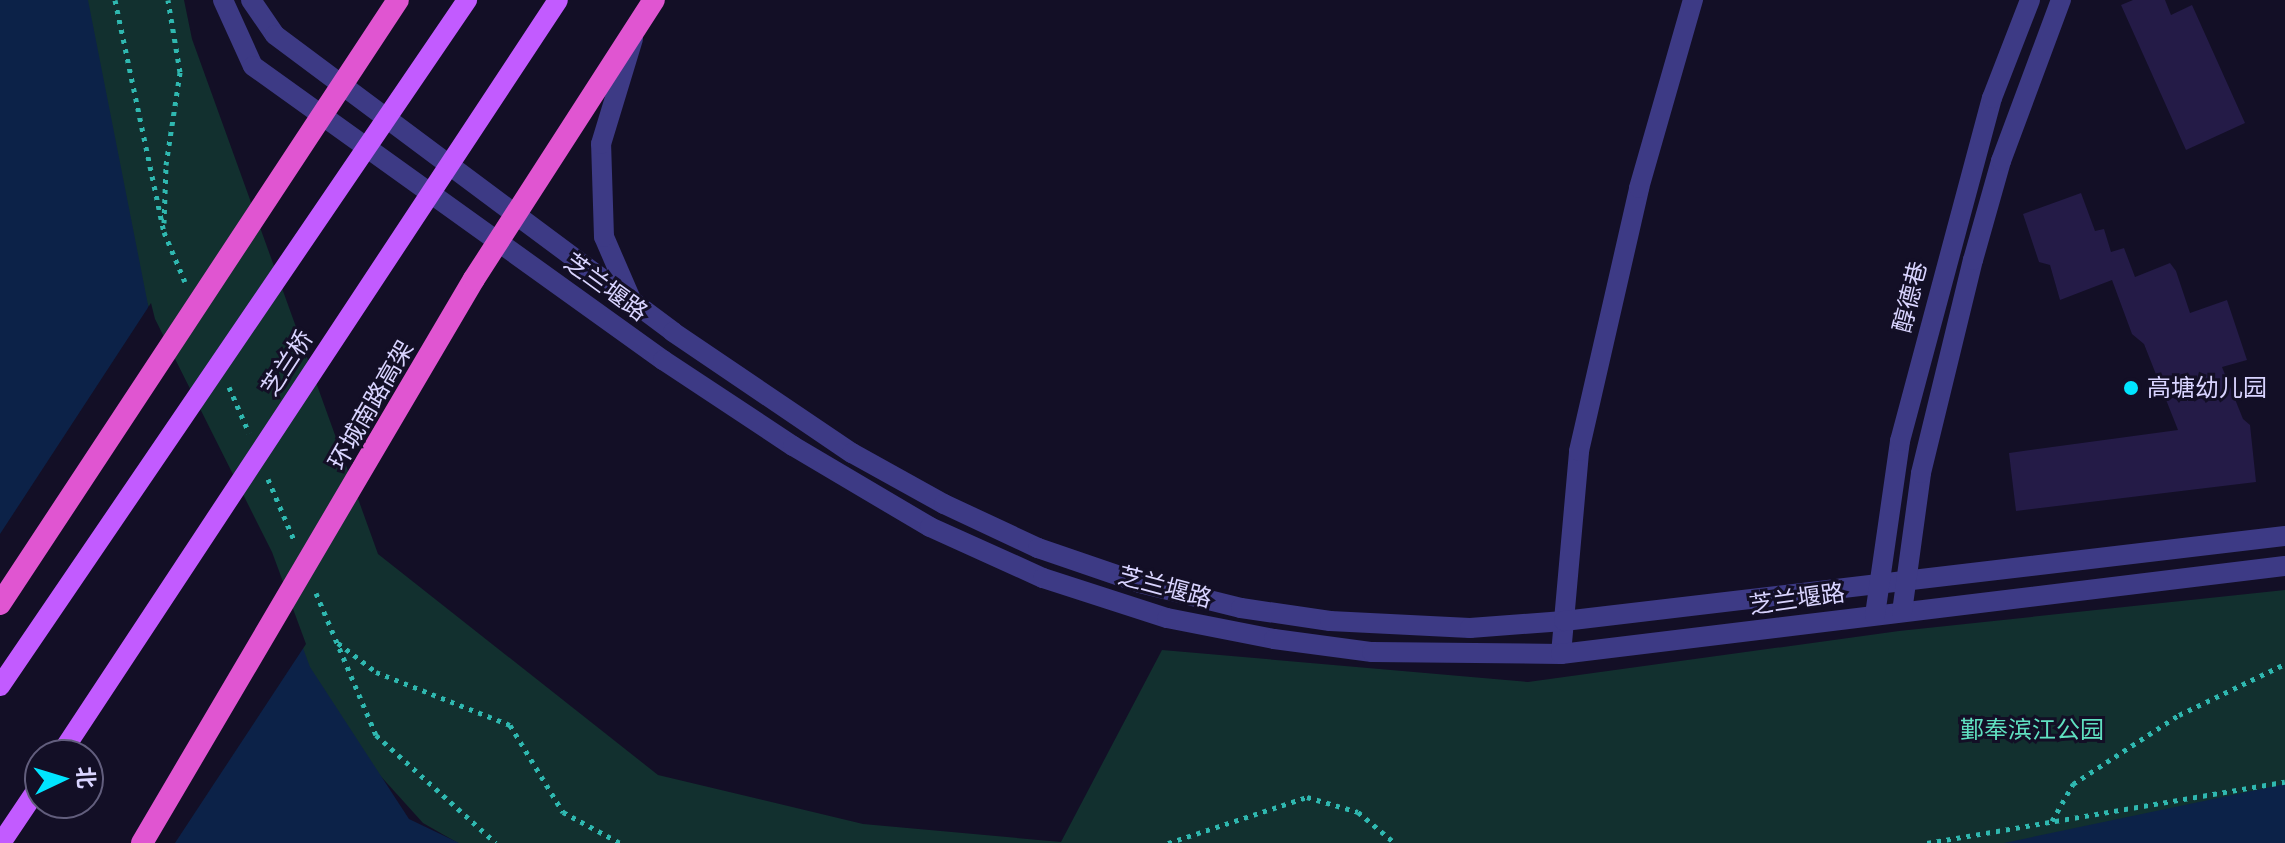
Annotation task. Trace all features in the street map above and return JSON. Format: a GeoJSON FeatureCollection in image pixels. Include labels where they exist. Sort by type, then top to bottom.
{"type":"FeatureCollection","features":[{"type":"Feature","properties":{"kind":"highway"},"geometry":{"type":"LineString","coordinates":[[0,604],[398,0]]}},
{"type":"Feature","properties":{"kind":"highway","name":"环城南路高架"},"geometry":{"type":"LineString","coordinates":[[142,843],[474,279],[654,0]]}},
{"type":"Feature","properties":{"kind":"main road"},"geometry":{"type":"LineString","coordinates":[[0,686],[467,0]]}},
{"type":"Feature","properties":{"kind":"main road","name":"芝兰桥"},"geometry":{"type":"LineString","coordinates":[[71,739],[558,0]]}},
{"type":"Feature","properties":{"kind":"main road"},"geometry":{"type":"LineString","coordinates":[[1,843],[24,809]]}},
{"type":"Feature","properties":{"kind":"street","name":"芝兰堰路"},"geometry":{"type":"LineString","coordinates":[[223,0],[253,66],[663,360],[793,446],[930,527],[1043,578],[1167,618],[1274,639],[1372,652],[1561,654],[2285,566]]}},
{"type":"Feature","properties":{"kind":"street","name":"芝兰堰路"},"geometry":{"type":"LineString","coordinates":[[251,0],[275,35],[631,301],[852,453],[1011,535],[1111,573],[1241,608],[1330,621],[1470,628],[1564,621],[2285,536]]}},
{"type":"Feature","properties":{"kind":"street"},"geometry":{"type":"LineString","coordinates":[[631,301],[604,237],[601,144],[645,0]]}},
{"type":"Feature","properties":{"kind":"street"},"geometry":{"type":"LineString","coordinates":[[1561,654],[1579,451],[1639,188],[1693,0]]}},
{"type":"Feature","properties":{"kind":"street","name":"醇德巷"},"geometry":{"type":"LineString","coordinates":[[1875,615],[1900,441],[1952,237],[1992,98],[2030,0]]}},
{"type":"Feature","properties":{"kind":"street"},"geometry":{"type":"LineString","coordinates":[[1902,612],[1921,473],[1973,260],[2001,161],[2061,0]]}},
{"type":"Feature","properties":{"kind":"path"},"geometry":{"type":"LineString","coordinates":[[115,0],[164,232],[166,165],[180,72],[168,0]]}},
{"type":"Feature","properties":{"kind":"path"},"geometry":{"type":"LineString","coordinates":[[496,843],[376,735],[337,642],[376,672],[510,725],[563,812],[620,843]]}},
{"type":"Feature","properties":{"kind":"path"},"geometry":{"type":"LineString","coordinates":[[2052,821],[2073,784],[2179,715],[2285,664]]}},
{"type":"Feature","properties":{"kind":"path"},"geometry":{"type":"LineString","coordinates":[[1927,843],[2285,782]]}},
{"type":"Feature","properties":{"kind":"path"},"geometry":{"type":"LineString","coordinates":[[1168,843],[1307,797],[1358,812],[1395,843]]}},
{"type":"Feature","properties":{"kind":"green space","name":"鄞奉滨江公园"},"geometry":{"type":"Polygon","coordinates":[[[74,0],[184,0],[192,39],[378,554],[658,775],[863,824],[1061,842],[1162,650],[1528,682],[1899,631],[2285,590],[2285,795],[2044,843],[458,843],[423,823],[311,699],[114,223],[74,0]]]}},
{"type":"Feature","properties":{"kind":"water"},"geometry":{"type":"Polygon","coordinates":[[[0,0],[88,0],[151,320],[268,554],[310,667],[409,819],[459,843],[0,843],[0,0]]]}},
{"type":"Feature","properties":{"kind":"water"},"geometry":{"type":"Polygon","coordinates":[[[2285,784],[2285,843],[2004,843],[2285,784]]]}},
{"type":"Feature","properties":{"kind":"pier"},"geometry":{"type":"Polygon","coordinates":[[[151,303],[155,319],[272,552],[306,644],[175,843],[0,843],[0,534],[151,303]]]}},
{"type":"Feature","properties":{"kind":"building"},"geometry":{"type":"Polygon","coordinates":[[[2133,0],[2165,0],[2171,15],[2192,5],[2245,123],[2186,150],[2121,5],[2133,0]]]}},
{"type":"Feature","properties":{"kind":"building"},"geometry":{"type":"Polygon","coordinates":[[[2081,193],[2095,231],[2104,229],[2111,252],[2124,248],[2135,277],[2170,263],[2176,271],[2190,313],[2227,300],[2247,360],[2222,367],[2243,419],[2250,425],[2256,482],[2016,511],[2009,453],[2178,430],[2144,344],[2132,334],[2112,280],[2060,300],[2050,265],[2039,262],[2023,214],[2081,193]]]}},
{"type":"Feature","properties":{"kind":"place","name":"高塘幼儿园"},"geometry":{"type":"Point","coordinates":[2131,388]}}]}
